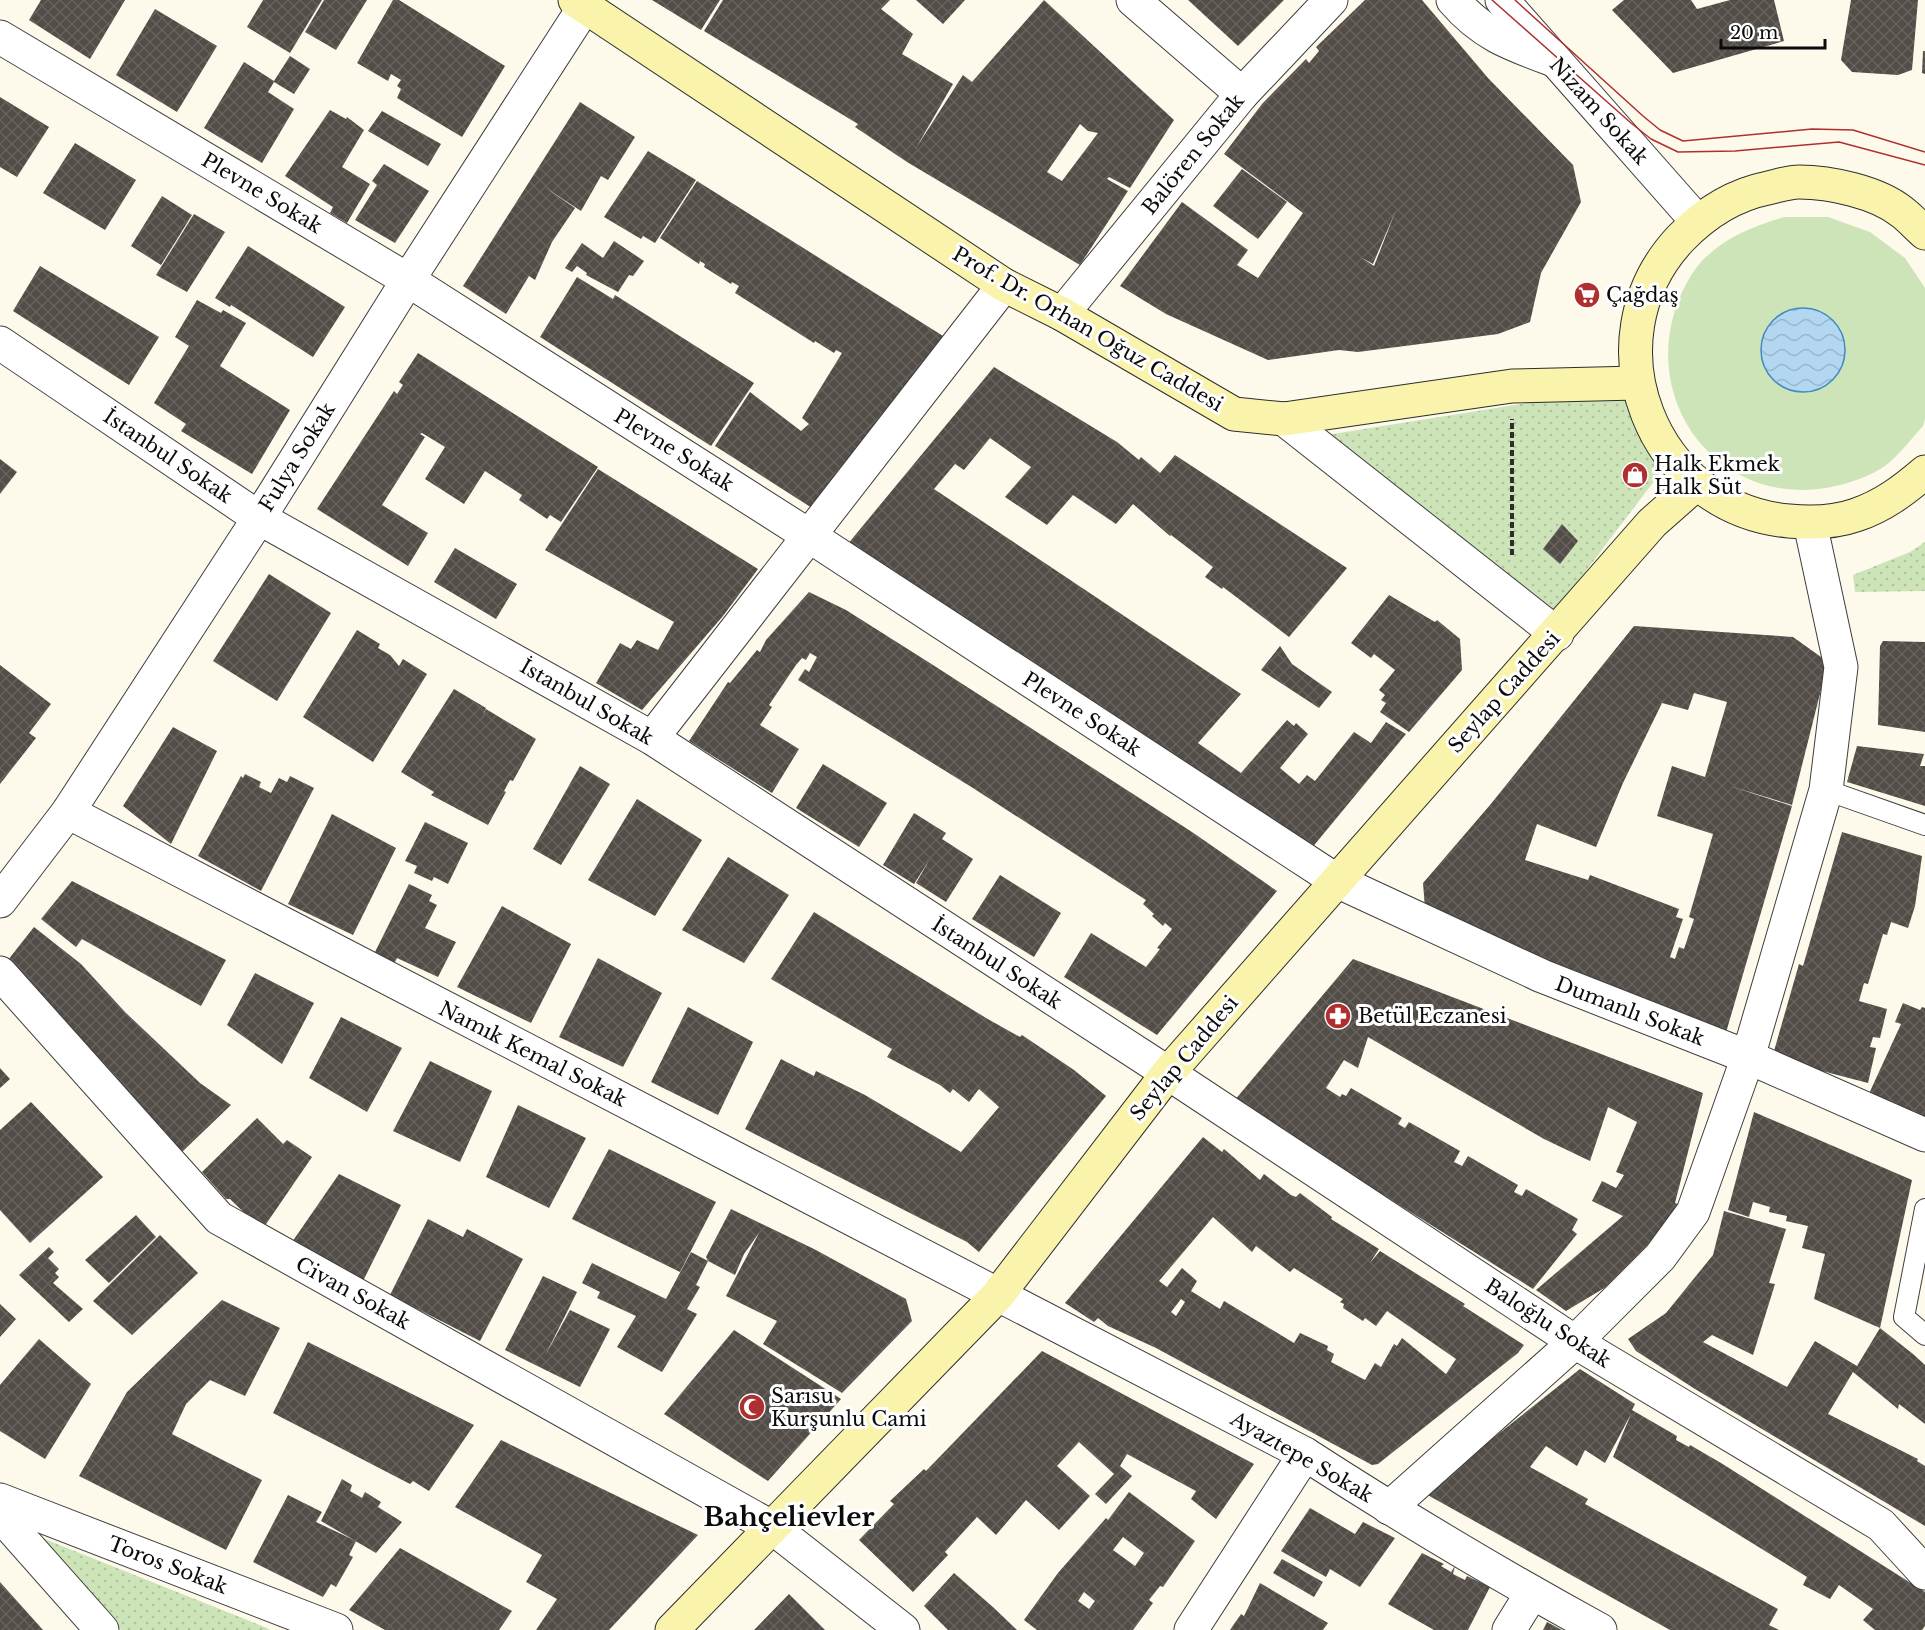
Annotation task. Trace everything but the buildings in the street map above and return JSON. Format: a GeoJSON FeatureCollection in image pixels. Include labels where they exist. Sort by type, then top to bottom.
{"type":"FeatureCollection","features":[{"type":"Feature","properties":{"kind":"main road","name":"Prof. Dr. Orhan Oğuz Caddesi"},"geometry":{"type":"LineString","coordinates":[[583,2],[1004,285],[1062,314],[1234,414],[1284,419],[1512,387],[1637,383]]}},
{"type":"Feature","properties":{"kind":"main road"},"geometry":{"type":"LineString","coordinates":[[1923,229],[1900,210],[1851,188],[1797,182],[1744,193],[1697,221],[1666,254],[1645,294],[1635,338],[1637,383],[1658,439],[1696,484],[1730,506],[1769,519],[1810,523],[1855,516],[1896,496],[1925,472]]}},
{"type":"Feature","properties":{"kind":"main road","name":"Seylap Caddesi"},"geometry":{"type":"LineString","coordinates":[[672,1630],[997,1296],[1168,1073],[1652,523],[1696,484]]}},
{"type":"Feature","properties":{"kind":"street"},"geometry":{"type":"LineString","coordinates":[[1133,0],[1242,94]]}},
{"type":"Feature","properties":{"kind":"street","name":"Balören Sokak"},"geometry":{"type":"LineString","coordinates":[[1062,314],[1242,94],[1331,0]]}},
{"type":"Feature","properties":{"kind":"street"},"geometry":{"type":"LineString","coordinates":[[1453,0],[1470,19],[1502,41],[1553,60]]}},
{"type":"Feature","properties":{"kind":"street","name":"Nizam Sokak"},"geometry":{"type":"LineString","coordinates":[[1502,0],[1697,221]]}},
{"type":"Feature","properties":{"kind":"street","name":"Fulya Sokak"},"geometry":{"type":"LineString","coordinates":[[0,901],[68,812],[259,518],[583,2]]}},
{"type":"Feature","properties":{"kind":"street","name":"Plevne Sokak"},"geometry":{"type":"LineString","coordinates":[[0,37],[408,280],[811,537],[1337,881]]}},
{"type":"Feature","properties":{"kind":"street"},"geometry":{"type":"LineString","coordinates":[[652,738],[811,537],[1004,285]]}},
{"type":"Feature","properties":{"kind":"street","name":"İstanbul Sokak"},"geometry":{"type":"LineString","coordinates":[[0,343],[259,518],[652,738],[1168,1073]]}},
{"type":"Feature","properties":{"kind":"street"},"geometry":{"type":"LineString","coordinates":[[1284,419],[1557,633]]}},
{"type":"Feature","properties":{"kind":"street"},"geometry":{"type":"LineString","coordinates":[[1389,1508],[1575,1342],[1660,1257],[1693,1212],[1748,1057],[1826,790],[1841,667],[1810,523]]}},
{"type":"Feature","properties":{"kind":"street","name":"Namık Kemal Sokak"},"geometry":{"type":"LineString","coordinates":[[68,812],[997,1296]]}},
{"type":"Feature","properties":{"kind":"street","name":"Dumanlı Sokak"},"geometry":{"type":"LineString","coordinates":[[1337,881],[1542,976],[1748,1057],[1925,1135]]}},
{"type":"Feature","properties":{"kind":"street","name":"Civan Sokak"},"geometry":{"type":"LineString","coordinates":[[0,973],[219,1218],[773,1528],[903,1630]]}},
{"type":"Feature","properties":{"kind":"street","name":"Baloğlu Sokak"},"geometry":{"type":"LineString","coordinates":[[1168,1073],[1575,1342],[1881,1524],[1925,1573]]}},
{"type":"Feature","properties":{"kind":"street","name":"Ayaztepe Sokak"},"geometry":{"type":"LineString","coordinates":[[997,1296],[1305,1454],[1389,1508],[1532,1593],[1600,1630]]}},
{"type":"Feature","properties":{"kind":"street"},"geometry":{"type":"LineString","coordinates":[[1191,1630],[1305,1454]]}},
{"type":"Feature","properties":{"kind":"street","name":"Toros Sokak"},"geometry":{"type":"LineString","coordinates":[[0,1500],[336,1630]]}},
{"type":"Feature","properties":{"kind":"street"},"geometry":{"type":"LineString","coordinates":[[0,1515],[102,1630]]}},
{"type":"Feature","properties":{"kind":"street"},"geometry":{"type":"LineString","coordinates":[[1509,1630],[1532,1593]]}},
{"type":"Feature","properties":{"kind":"lane"},"geometry":{"type":"LineString","coordinates":[[1826,790],[1925,825]]}},
{"type":"Feature","properties":{"kind":"lane"},"geometry":{"type":"LineString","coordinates":[[1925,1209],[1904,1317],[1925,1335]]}},
{"type":"Feature","properties":{"kind":"path"},"geometry":{"type":"LineString","coordinates":[[1512,387],[1512,598]]}},
{"type":"Feature","properties":{"kind":"green space"},"geometry":{"type":"Polygon","coordinates":[[[1784,217],[1828,217],[1870,232],[1905,258],[1925,288],[1925,419],[1923,426],[1896,456],[1878,471],[1852,482],[1826,488],[1788,489],[1754,481],[1724,465],[1700,442],[1682,414],[1671,382],[1668,347],[1675,310],[1692,274],[1707,256],[1725,242],[1753,228],[1784,217]]]}},
{"type":"Feature","properties":{"kind":"green space"},"geometry":{"type":"Polygon","coordinates":[[[1622,388],[1667,464],[1551,617],[1320,436],[1622,388]]]}},
{"type":"Feature","properties":{"kind":"green space"},"geometry":{"type":"Polygon","coordinates":[[[1925,542],[1925,591],[1855,592],[1853,575],[1910,552],[1925,542]]]}},
{"type":"Feature","properties":{"kind":"green space"},"geometry":{"type":"Polygon","coordinates":[[[37,1536],[267,1628],[270,1630],[121,1630],[37,1536]]]}},
{"type":"Feature","properties":{"kind":"water"},"geometry":{"type":"Polygon","coordinates":[[[1803,308],[1819,311],[1833,320],[1842,334],[1845,350],[1842,366],[1833,380],[1819,389],[1803,392],[1787,389],[1773,380],[1764,366],[1761,350],[1764,334],[1773,320],[1787,311],[1803,308]]]}},
{"type":"Feature","properties":{"kind":"tram line"},"geometry":{"type":"LineString","coordinates":[[1492,0],[1631,123],[1651,139],[1678,152],[1735,151],[1839,142],[1925,165]]}},
{"type":"Feature","properties":{"kind":"tram line"},"geometry":{"type":"LineString","coordinates":[[1515,0],[1643,116],[1660,130],[1683,141],[1812,129],[1853,130],[1925,152]]}},
{"type":"Feature","properties":{"kind":"place","name":"Çağdaş"},"geometry":{"type":"Point","coordinates":[1587,295]}},
{"type":"Feature","properties":{"kind":"place","name":"Halk Ekmek Halk Süt"},"geometry":{"type":"Point","coordinates":[1635,475]}},
{"type":"Feature","properties":{"kind":"place","name":"Betül Eczanesi"},"geometry":{"type":"Point","coordinates":[1338,1016]}},
{"type":"Feature","properties":{"kind":"place","name":"Sarısu Kurşunlu Cami"},"geometry":{"type":"Point","coordinates":[752,1407]}},
{"type":"Feature","properties":{"kind":"district","name":"Bahçelievler"},"geometry":{"type":"Point","coordinates":[789,1517]}}]}
